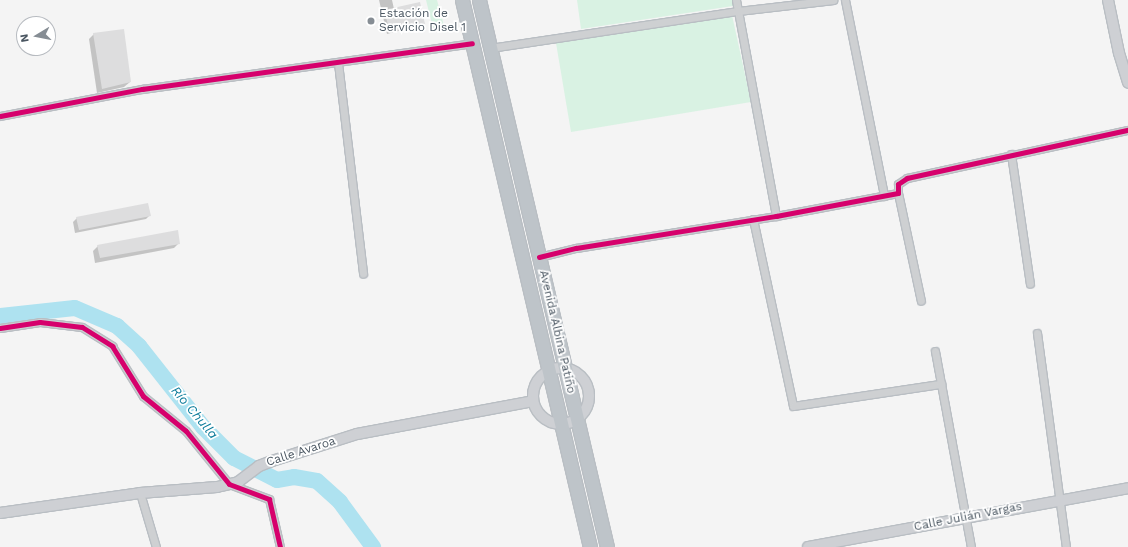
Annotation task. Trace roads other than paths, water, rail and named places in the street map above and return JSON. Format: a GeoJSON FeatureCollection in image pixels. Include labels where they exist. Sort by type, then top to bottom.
{"type":"FeatureCollection","features":[{"type":"Feature","properties":{"kind":"highway","name":"Avenida Albina Patiño"},"geometry":{"type":"LineString","coordinates":[[462,0],[590,547]]}},
{"type":"Feature","properties":{"kind":"highway","name":"Avenida Albina Patiño"},"geometry":{"type":"LineString","coordinates":[[478,0],[607,547]]}},
{"type":"Feature","properties":{"kind":"main road"},"geometry":{"type":"LineString","coordinates":[[1108,0],[1119,53],[1128,83]]}},
{"type":"Feature","properties":{"kind":"main road"},"geometry":{"type":"LineString","coordinates":[[565,368],[576,371],[588,385],[589,404],[577,420],[561,425],[546,421],[536,409],[533,401],[536,384],[549,372],[565,368]]}},
{"type":"Feature","properties":{"kind":"main road","name":"Calle Avaroa"},"geometry":{"type":"LineString","coordinates":[[0,513],[140,493],[229,484],[248,475],[259,466],[357,434],[533,401]]}},
{"type":"Feature","properties":{"kind":"main road","name":"Calle Julián Vargas"},"geometry":{"type":"LineString","coordinates":[[808,547],[1128,488]]}},
{"type":"Feature","properties":{"kind":"street"},"geometry":{"type":"LineString","coordinates":[[736,0],[776,216]]}},
{"type":"Feature","properties":{"kind":"street"},"geometry":{"type":"LineString","coordinates":[[490,48],[738,11],[833,0]]}},
{"type":"Feature","properties":{"kind":"street"},"geometry":{"type":"LineString","coordinates":[[845,0],[884,196]]}},
{"type":"Feature","properties":{"kind":"street"},"geometry":{"type":"LineString","coordinates":[[0,116],[142,89],[338,63],[472,43]]}},
{"type":"Feature","properties":{"kind":"street"},"geometry":{"type":"LineString","coordinates":[[338,63],[362,274]]}},
{"type":"Feature","properties":{"kind":"street"},"geometry":{"type":"LineString","coordinates":[[921,301],[898,193],[898,184],[907,178],[1011,154],[1128,130]]}},
{"type":"Feature","properties":{"kind":"street"},"geometry":{"type":"LineString","coordinates":[[1011,154],[1030,284]]}},
{"type":"Feature","properties":{"kind":"street"},"geometry":{"type":"LineString","coordinates":[[539,257],[576,248],[776,216],[898,193]]}},
{"type":"Feature","properties":{"kind":"street"},"geometry":{"type":"LineString","coordinates":[[753,219],[793,406],[941,384]]}},
{"type":"Feature","properties":{"kind":"street"},"geometry":{"type":"LineString","coordinates":[[0,328],[40,322],[82,328],[112,346],[143,396],[186,431],[229,484],[269,499],[280,547]]}},
{"type":"Feature","properties":{"kind":"street"},"geometry":{"type":"LineString","coordinates":[[1037,334],[1058,500],[1066,547]]}},
{"type":"Feature","properties":{"kind":"street"},"geometry":{"type":"LineString","coordinates":[[935,351],[971,547]]}},
{"type":"Feature","properties":{"kind":"street"},"geometry":{"type":"LineString","coordinates":[[140,493],[156,547]]}},
{"type":"Feature","properties":{"kind":"waterway","name":"Río Chulla"},"geometry":{"type":"LineString","coordinates":[[0,316],[75,308],[117,326],[139,346],[203,427],[234,458],[277,480],[294,477],[317,481],[340,502],[373,547]]}},
{"type":"Feature","properties":{"kind":"place","name":"Estación de Servicio Disel 1"},"geometry":{"type":"Point","coordinates":[371,21]}}]}
